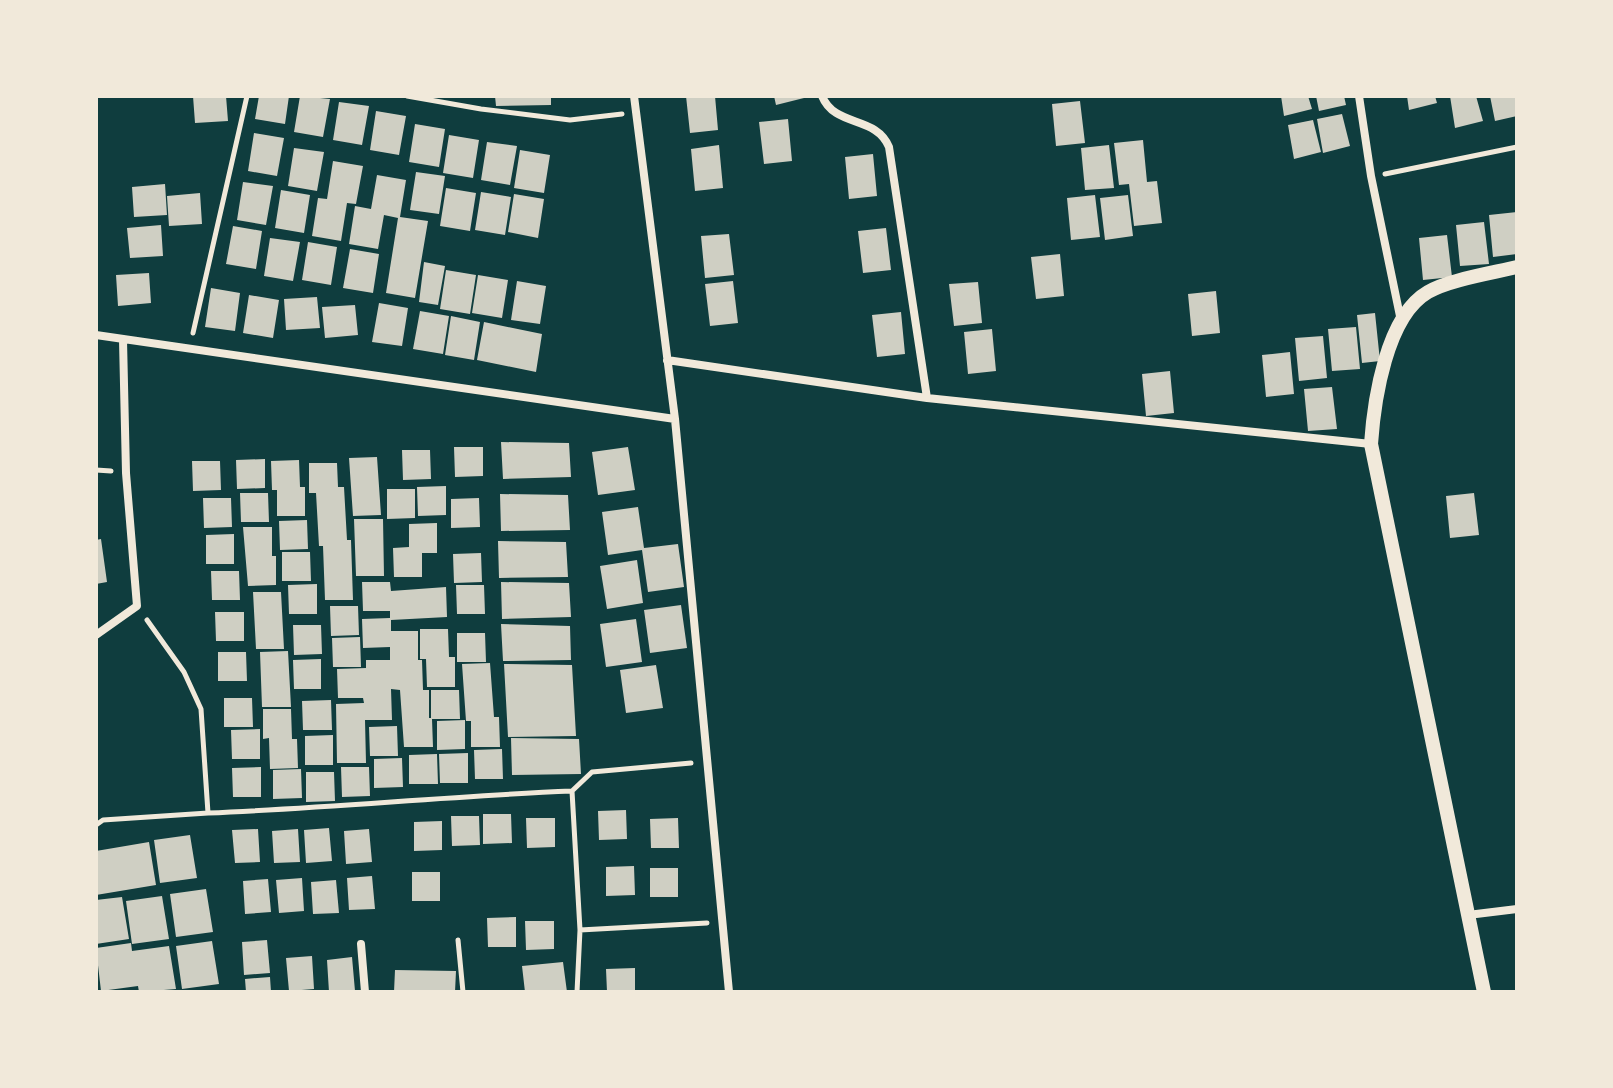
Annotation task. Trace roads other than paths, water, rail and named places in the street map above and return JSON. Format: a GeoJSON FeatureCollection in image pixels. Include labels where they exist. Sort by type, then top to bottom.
{"type":"FeatureCollection","features":[{"type":"Feature","properties":{"kind":"street"},"geometry":{"type":"LineString","coordinates":[[634,96],[675,419],[729,992]]}},
{"type":"Feature","properties":{"kind":"street"},"geometry":{"type":"LineString","coordinates":[[822,96],[825,105],[836,116],[876,129],[885,137],[889,147],[927,398]]}},
{"type":"Feature","properties":{"kind":"street"},"geometry":{"type":"LineString","coordinates":[[1359,96],[1371,176],[1401,321]]}},
{"type":"Feature","properties":{"kind":"street"},"geometry":{"type":"LineString","coordinates":[[1484,992],[1371,444],[1379,381],[1401,321],[1421,296],[1430,290],[1517,267]]}},
{"type":"Feature","properties":{"kind":"street"},"geometry":{"type":"LineString","coordinates":[[96,335],[675,419]]}},
{"type":"Feature","properties":{"kind":"street"},"geometry":{"type":"LineString","coordinates":[[96,635],[137,606],[126,473],[123,340]]}},
{"type":"Feature","properties":{"kind":"street"},"geometry":{"type":"LineString","coordinates":[[667,360],[927,398],[1371,444]]}},
{"type":"Feature","properties":{"kind":"street"},"geometry":{"type":"LineString","coordinates":[[1468,915],[1517,909]]}},
{"type":"Feature","properties":{"kind":"street"},"geometry":{"type":"LineString","coordinates":[[361,944],[365,992]]}}]}
